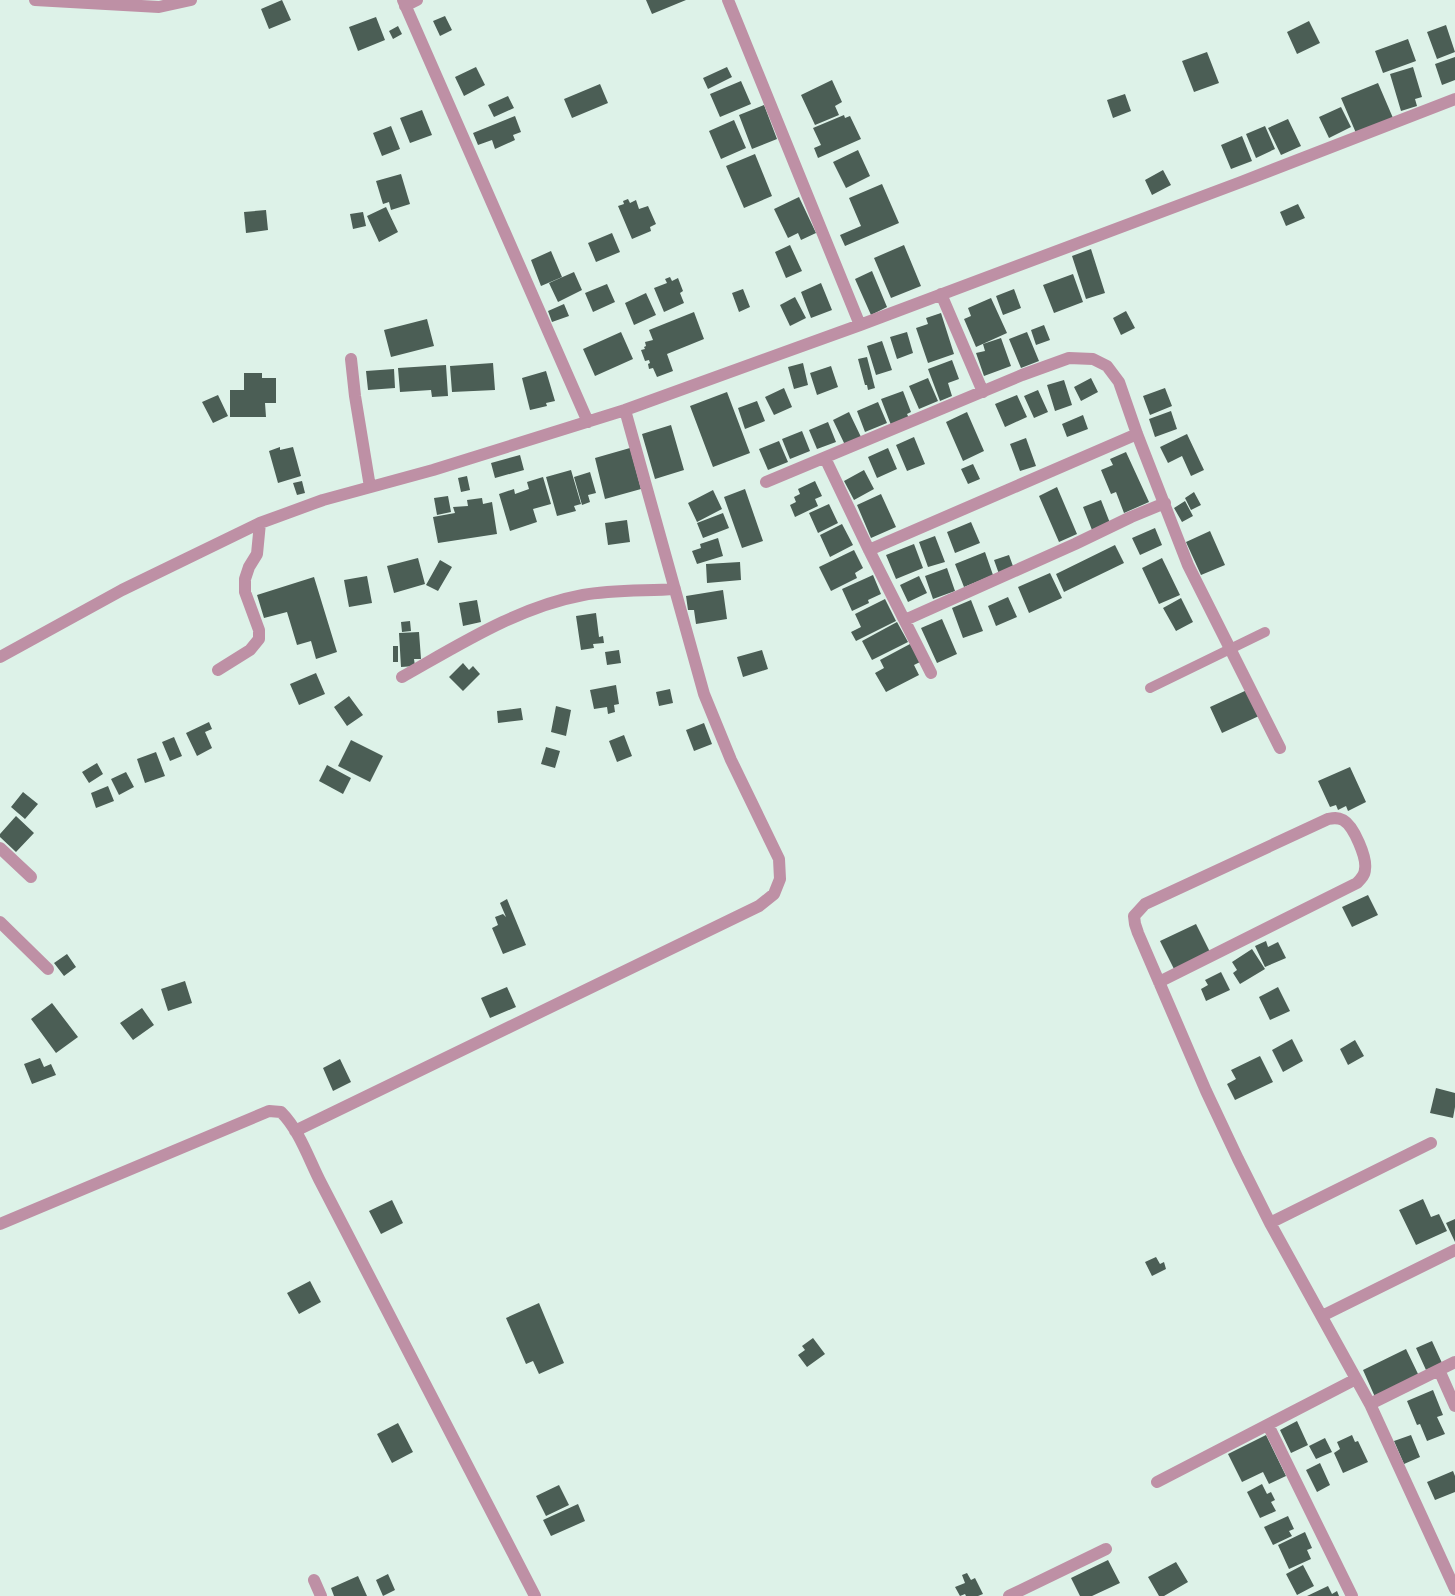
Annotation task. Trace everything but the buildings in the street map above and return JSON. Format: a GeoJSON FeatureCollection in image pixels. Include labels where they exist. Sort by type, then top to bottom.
{"type":"FeatureCollection","features":[{"type":"Feature","properties":{"kind":"street"},"geometry":{"type":"LineString","coordinates":[[35,0],[159,7],[191,0]]}},
{"type":"Feature","properties":{"kind":"street"},"geometry":{"type":"LineString","coordinates":[[417,0],[404,3],[588,422]]}},
{"type":"Feature","properties":{"kind":"street"},"geometry":{"type":"LineString","coordinates":[[728,0],[860,325]]}},
{"type":"Feature","properties":{"kind":"street"},"geometry":{"type":"LineString","coordinates":[[0,657],[122,590],[260,523],[323,500],[433,470],[625,410],[860,325],[1250,179],[1455,99]]}},
{"type":"Feature","properties":{"kind":"street"},"geometry":{"type":"LineString","coordinates":[[940,294],[983,392]]}},
{"type":"Feature","properties":{"kind":"street"},"geometry":{"type":"LineString","coordinates":[[766,482],[1022,375],[1068,358],[1093,359],[1107,366],[1119,382],[1137,434],[1188,565],[1280,748]]}},
{"type":"Feature","properties":{"kind":"street"},"geometry":{"type":"LineString","coordinates":[[351,359],[370,487]]}},
{"type":"Feature","properties":{"kind":"street"},"geometry":{"type":"LineString","coordinates":[[295,1131],[759,906],[774,894],[780,879],[779,859],[731,760],[704,694],[625,410]]}},
{"type":"Feature","properties":{"kind":"street"},"geometry":{"type":"LineString","coordinates":[[869,550],[1137,434]]}},
{"type":"Feature","properties":{"kind":"street"},"geometry":{"type":"LineString","coordinates":[[825,458],[931,673]]}},
{"type":"Feature","properties":{"kind":"street"},"geometry":{"type":"LineString","coordinates":[[905,620],[1165,503]]}},
{"type":"Feature","properties":{"kind":"street"},"geometry":{"type":"LineString","coordinates":[[218,670],[250,650],[259,639],[259,630],[245,592],[245,579],[249,567],[257,554],[260,523]]}},
{"type":"Feature","properties":{"kind":"street"},"geometry":{"type":"LineString","coordinates":[[402,677],[465,641],[513,618],[554,602],[585,595],[675,588]]}},
{"type":"Feature","properties":{"kind":"street"},"geometry":{"type":"LineString","coordinates":[[1159,982],[1357,883],[1364,876],[1366,868],[1360,844],[1347,823],[1335,817],[1328,819],[1145,904],[1134,916],[1134,924],[1159,982],[1206,1090],[1238,1159],[1270,1223],[1370,1404],[1455,1589]]}},
{"type":"Feature","properties":{"kind":"street"},"geometry":{"type":"LineString","coordinates":[[0,848],[31,877]]}},
{"type":"Feature","properties":{"kind":"street"},"geometry":{"type":"LineString","coordinates":[[0,922],[48,969]]}},
{"type":"Feature","properties":{"kind":"street"},"geometry":{"type":"LineString","coordinates":[[0,1224],[269,1112],[281,1112],[289,1120],[295,1131],[535,1596]]}},
{"type":"Feature","properties":{"kind":"street"},"geometry":{"type":"LineString","coordinates":[[1270,1223],[1431,1143]]}},
{"type":"Feature","properties":{"kind":"street"},"geometry":{"type":"LineString","coordinates":[[1322,1316],[1455,1250]]}},
{"type":"Feature","properties":{"kind":"street"},"geometry":{"type":"LineString","coordinates":[[1370,1404],[1455,1362]]}},
{"type":"Feature","properties":{"kind":"street"},"geometry":{"type":"LineString","coordinates":[[1439,1370],[1455,1406]]}},
{"type":"Feature","properties":{"kind":"street"},"geometry":{"type":"LineString","coordinates":[[1157,1482],[1356,1379]]}},
{"type":"Feature","properties":{"kind":"street"},"geometry":{"type":"LineString","coordinates":[[1268,1425],[1352,1596]]}},
{"type":"Feature","properties":{"kind":"street"},"geometry":{"type":"LineString","coordinates":[[1009,1596],[1106,1549]]}},
{"type":"Feature","properties":{"kind":"street"},"geometry":{"type":"LineString","coordinates":[[314,1580],[321,1596]]}},
{"type":"Feature","properties":{"kind":"lane"},"geometry":{"type":"LineString","coordinates":[[1150,688],[1265,632]]}}]}
